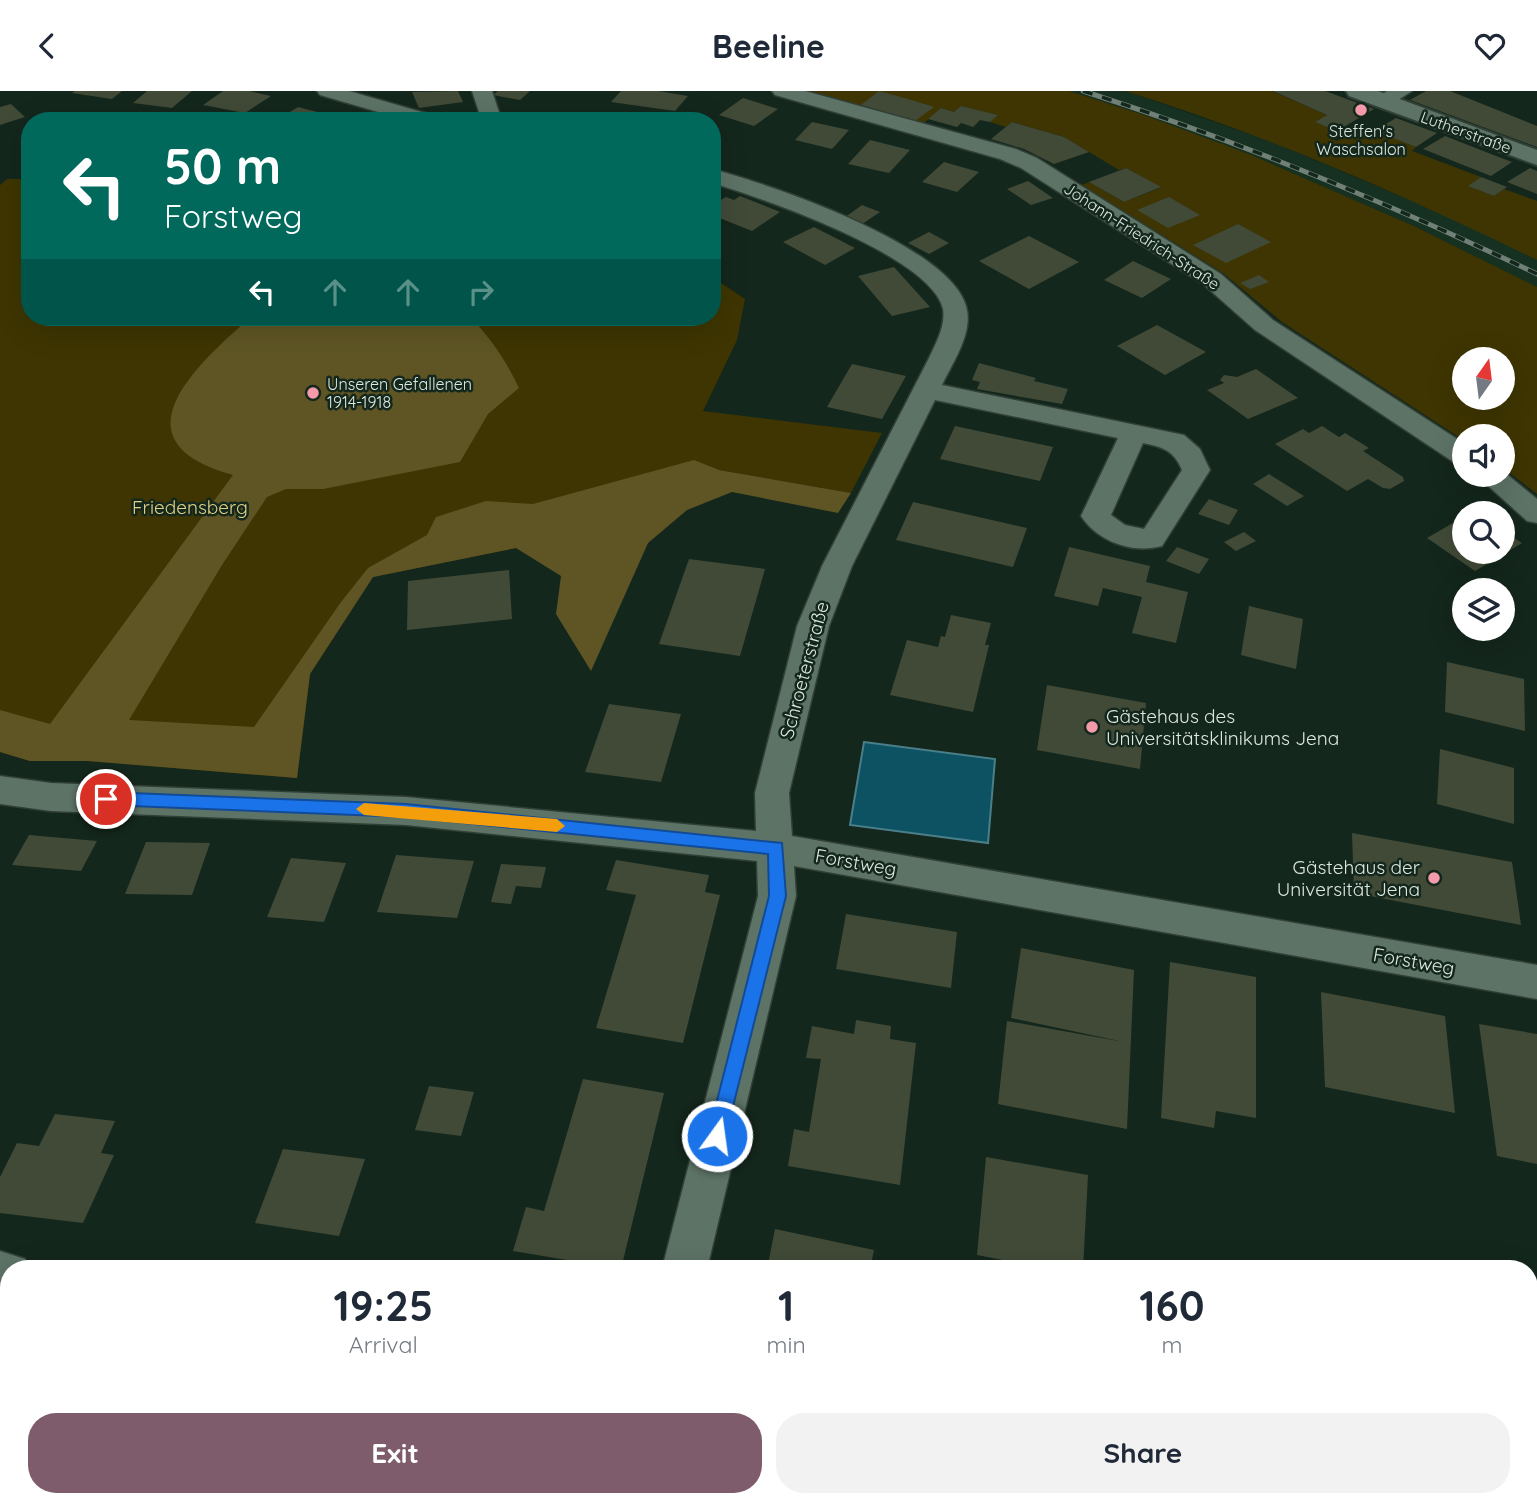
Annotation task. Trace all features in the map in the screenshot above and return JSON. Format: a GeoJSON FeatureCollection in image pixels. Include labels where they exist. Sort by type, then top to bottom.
{"type":"FeatureCollection","features":[{"type":"Feature","properties":{"kind":"street"},"geometry":{"type":"LineString","coordinates":[[327,91],[400,112]]}},
{"type":"Feature","properties":{"kind":"street"},"geometry":{"type":"LineString","coordinates":[[482,91],[489,112]]}},
{"type":"Feature","properties":{"kind":"street","name":"Johann-Friedrich-Straße"},"geometry":{"type":"LineString","coordinates":[[782,91],[1008,154],[1029,163],[1212,279],[1264,325],[1452,448]]}},
{"type":"Feature","properties":{"kind":"street","name":"Lutherstraße"},"geometry":{"type":"LineString","coordinates":[[1357,91],[1392,96],[1537,158]]}},
{"type":"Feature","properties":{"kind":"street","name":"Schroeterstraße"},"geometry":{"type":"LineString","coordinates":[[686,1260],[778,896],[772,793],[813,627],[837,566],[927,390],[954,330],[955,309],[940,282],[895,249],[779,196],[721,179]]}},
{"type":"Feature","properties":{"kind":"street"},"geometry":{"type":"LineString","coordinates":[[927,390],[1134,432]]}},
{"type":"Feature","properties":{"kind":"street"},"geometry":{"type":"LineString","coordinates":[[1505,487],[1537,514]]}},
{"type":"Feature","properties":{"kind":"street","name":"Forstweg"},"geometry":{"type":"LineString","coordinates":[[0,790],[51,797],[406,811],[776,848],[1537,982]]}},
{"type":"Feature","properties":{"kind":"shaded area"},"geometry":{"type":"Polygon","coordinates":[[[1069,91],[1125,91],[1274,143],[1443,214],[1537,260],[1537,287],[1416,227],[1249,154],[1144,115],[1069,91]]]}},
{"type":"Feature","properties":{"kind":"shaded area"},"geometry":{"type":"Polygon","coordinates":[[[241,326],[478,326],[498,350],[519,388],[488,414],[460,462],[323,489],[286,489],[267,497],[222,565],[129,720],[254,727],[341,602],[368,568],[427,535],[436,517],[486,501],[533,504],[694,460],[719,470],[851,493],[838,513],[732,492],[687,510],[648,543],[591,671],[556,614],[561,576],[516,548],[373,577],[310,674],[297,778],[88,761],[30,761],[0,752],[0,710],[50,724],[233,475],[196,461],[177,443],[171,423],[176,402],[189,379],[241,326]]]}},
{"type":"Feature","properties":{"kind":"green space"},"geometry":{"type":"Polygon","coordinates":[[[810,91],[1069,91],[1144,115],[1249,154],[1416,227],[1537,287],[1537,494],[1515,477],[1515,424],[1452,424],[1452,433],[1282,322],[1223,273],[1082,185],[1089,182],[1124,202],[1160,188],[1126,168],[1119,170],[1064,137],[1012,122],[1006,127],[990,122],[997,115],[961,106],[954,112],[941,108],[924,123],[810,91]]]}},
{"type":"Feature","properties":{"kind":"green space"},"geometry":{"type":"Polygon","coordinates":[[[1125,91],[1272,91],[1327,115],[1316,122],[1337,131],[1333,139],[1337,141],[1361,126],[1416,147],[1412,151],[1481,177],[1469,186],[1494,196],[1504,189],[1537,201],[1537,260],[1436,212],[1283,147],[1125,91]]]}},
{"type":"Feature","properties":{"kind":"green space","name":"Friedensberg"},"geometry":{"type":"Polygon","coordinates":[[[7,179],[21,179],[21,326],[721,326],[721,283],[745,299],[737,340],[703,411],[882,433],[851,493],[719,470],[516,548],[373,577],[310,674],[297,778],[88,761],[30,761],[0,752],[0,185],[7,179]]]}},
{"type":"Feature","properties":{"kind":"water"},"geometry":{"type":"Polygon","coordinates":[[[864,742],[995,759],[988,843],[850,825],[864,742]]]}},
{"type":"Feature","properties":{"kind":"building"},"geometry":{"type":"Polygon","coordinates":[[[122,91],[112,99],[72,93],[122,91]]]}},
{"type":"Feature","properties":{"kind":"building"},"geometry":{"type":"Polygon","coordinates":[[[147,91],[192,91],[172,108],[133,103],[147,91]]]}},
{"type":"Feature","properties":{"kind":"building"},"geometry":{"type":"Polygon","coordinates":[[[223,91],[249,91],[271,96],[247,112],[203,105],[223,91]]]}},
{"type":"Feature","properties":{"kind":"building"},"geometry":{"type":"Polygon","coordinates":[[[458,91],[463,102],[419,108],[412,92],[458,91]]]}},
{"type":"Feature","properties":{"kind":"building"},"geometry":{"type":"Polygon","coordinates":[[[498,91],[530,91],[520,100],[493,95],[498,91]]]}},
{"type":"Feature","properties":{"kind":"building"},"geometry":{"type":"Polygon","coordinates":[[[621,91],[658,91],[688,96],[675,111],[611,102],[621,91]]]}},
{"type":"Feature","properties":{"kind":"building"},"geometry":{"type":"Polygon","coordinates":[[[879,91],[934,107],[915,121],[861,105],[879,91]]]}},
{"type":"Feature","properties":{"kind":"building"},"geometry":{"type":"Polygon","coordinates":[[[1273,91],[1325,91],[1374,109],[1337,131],[1315,122],[1327,115],[1273,91]]]}},
{"type":"Feature","properties":{"kind":"building"},"geometry":{"type":"Polygon","coordinates":[[[1426,91],[1450,91],[1537,126],[1537,147],[1410,100],[1426,91]]]}},
{"type":"Feature","properties":{"kind":"building"},"geometry":{"type":"Polygon","coordinates":[[[743,98],[778,109],[754,126],[721,114],[743,98]]]}},
{"type":"Feature","properties":{"kind":"building"},"geometry":{"type":"Polygon","coordinates":[[[11,104],[21,113],[21,118],[0,125],[0,107],[11,104]]]}},
{"type":"Feature","properties":{"kind":"building"},"geometry":{"type":"Polygon","coordinates":[[[961,106],[998,115],[990,122],[980,120],[973,127],[961,123],[957,127],[928,119],[941,108],[954,112],[961,106]]]}},
{"type":"Feature","properties":{"kind":"building"},"geometry":{"type":"Polygon","coordinates":[[[298,107],[317,112],[290,112],[298,107]]]}},
{"type":"Feature","properties":{"kind":"building"},"geometry":{"type":"Polygon","coordinates":[[[1396,118],[1437,133],[1416,147],[1374,131],[1396,118]]]}},
{"type":"Feature","properties":{"kind":"building"},"geometry":{"type":"Polygon","coordinates":[[[812,122],[849,130],[832,149],[795,140],[812,122]]]}},
{"type":"Feature","properties":{"kind":"building"},"geometry":{"type":"Polygon","coordinates":[[[1012,122],[1064,137],[1089,152],[1054,164],[1024,149],[991,139],[1012,122]]]}},
{"type":"Feature","properties":{"kind":"building"},"geometry":{"type":"Polygon","coordinates":[[[1445,136],[1512,162],[1491,176],[1423,149],[1445,136]]]}},
{"type":"Feature","properties":{"kind":"building"},"geometry":{"type":"Polygon","coordinates":[[[870,140],[910,150],[889,173],[848,164],[870,140]]]}},
{"type":"Feature","properties":{"kind":"building"},"geometry":{"type":"Polygon","coordinates":[[[944,162],[979,172],[957,192],[922,182],[944,162]]]}},
{"type":"Feature","properties":{"kind":"building"},"geometry":{"type":"Polygon","coordinates":[[[1126,168],[1161,187],[1124,202],[1089,182],[1126,168]]]}},
{"type":"Feature","properties":{"kind":"building"},"geometry":{"type":"Polygon","coordinates":[[[1530,168],[1537,171],[1537,194],[1507,182],[1530,168]]]}},
{"type":"Feature","properties":{"kind":"building"},"geometry":{"type":"Polygon","coordinates":[[[1481,177],[1507,187],[1494,196],[1468,186],[1481,177]]]}},
{"type":"Feature","properties":{"kind":"building"},"geometry":{"type":"Polygon","coordinates":[[[1028,181],[1053,198],[1031,205],[1007,189],[1028,181]]]}},
{"type":"Feature","properties":{"kind":"building"},"geometry":{"type":"Polygon","coordinates":[[[740,196],[780,212],[752,231],[721,219],[721,200],[726,197],[734,200],[740,196]]]}},
{"type":"Feature","properties":{"kind":"building"},"geometry":{"type":"Polygon","coordinates":[[[1169,197],[1200,215],[1168,228],[1137,210],[1169,197]]]}},
{"type":"Feature","properties":{"kind":"building"},"geometry":{"type":"Polygon","coordinates":[[[862,205],[880,212],[862,224],[844,218],[862,205]]]}},
{"type":"Feature","properties":{"kind":"building"},"geometry":{"type":"Polygon","coordinates":[[[1238,224],[1271,242],[1226,263],[1193,245],[1238,224]]]}},
{"type":"Feature","properties":{"kind":"building"},"geometry":{"type":"Polygon","coordinates":[[[814,227],[855,248],[825,265],[783,242],[814,227]]]}},
{"type":"Feature","properties":{"kind":"building"},"geometry":{"type":"Polygon","coordinates":[[[929,232],[949,243],[929,254],[908,243],[929,232]]]}},
{"type":"Feature","properties":{"kind":"building"},"geometry":{"type":"Polygon","coordinates":[[[1029,236],[1079,262],[1029,289],[979,261],[1029,236]]]}},
{"type":"Feature","properties":{"kind":"building"},"geometry":{"type":"Polygon","coordinates":[[[1133,261],[1171,279],[1142,298],[1104,280],[1133,261]]]}},
{"type":"Feature","properties":{"kind":"building"},"geometry":{"type":"Polygon","coordinates":[[[894,267],[930,307],[892,316],[858,276],[894,267]]]}},
{"type":"Feature","properties":{"kind":"building"},"geometry":{"type":"Polygon","coordinates":[[[1259,275],[1269,282],[1250,289],[1240,283],[1259,275]]]}},
{"type":"Feature","properties":{"kind":"building"},"geometry":{"type":"Polygon","coordinates":[[[1157,325],[1206,352],[1165,375],[1117,346],[1157,325]]]}},
{"type":"Feature","properties":{"kind":"building"},"geometry":{"type":"Polygon","coordinates":[[[979,363],[1068,389],[1062,404],[977,389],[980,382],[972,380],[979,363]]]}},
{"type":"Feature","properties":{"kind":"building"},"geometry":{"type":"Polygon","coordinates":[[[852,364],[906,376],[882,419],[827,407],[852,364]]]}},
{"type":"Feature","properties":{"kind":"building"},"geometry":{"type":"Polygon","coordinates":[[[1256,369],[1298,398],[1248,419],[1207,390],[1224,383],[1220,380],[1224,375],[1237,377],[1256,369]]]}},
{"type":"Feature","properties":{"kind":"building"},"geometry":{"type":"Polygon","coordinates":[[[955,426],[1053,447],[1040,481],[940,459],[955,426]]]}},
{"type":"Feature","properties":{"kind":"building"},"geometry":{"type":"Polygon","coordinates":[[[1322,426],[1339,437],[1345,433],[1369,448],[1363,451],[1403,477],[1404,481],[1390,489],[1368,479],[1347,491],[1275,444],[1303,429],[1309,433],[1322,426]]]}},
{"type":"Feature","properties":{"kind":"building"},"geometry":{"type":"Polygon","coordinates":[[[1269,474],[1304,496],[1287,506],[1253,484],[1269,474]]]}},
{"type":"Feature","properties":{"kind":"building"},"geometry":{"type":"Polygon","coordinates":[[[1209,499],[1238,510],[1229,525],[1198,514],[1209,499]]]}},
{"type":"Feature","properties":{"kind":"building"},"geometry":{"type":"Polygon","coordinates":[[[913,502],[1027,528],[1013,567],[896,540],[913,502]]]}},
{"type":"Feature","properties":{"kind":"building"},"geometry":{"type":"Polygon","coordinates":[[[1452,524],[1452,555],[1427,538],[1452,524]]]}},
{"type":"Feature","properties":{"kind":"building"},"geometry":{"type":"Polygon","coordinates":[[[1244,532],[1256,541],[1236,551],[1224,542],[1244,532]]]}},
{"type":"Feature","properties":{"kind":"building"},"geometry":{"type":"Polygon","coordinates":[[[1069,547],[1150,566],[1146,582],[1188,592],[1176,643],[1132,633],[1142,597],[1103,588],[1098,606],[1054,596],[1069,547]]]}},
{"type":"Feature","properties":{"kind":"building"},"geometry":{"type":"Polygon","coordinates":[[[1177,547],[1209,559],[1199,574],[1166,561],[1177,547]]]}},
{"type":"Feature","properties":{"kind":"building"},"geometry":{"type":"Polygon","coordinates":[[[689,559],[765,569],[740,656],[659,644],[689,559]]]}},
{"type":"Feature","properties":{"kind":"building"},"geometry":{"type":"Polygon","coordinates":[[[1465,564],[1487,564],[1475,571],[1465,564]]]}},
{"type":"Feature","properties":{"kind":"building"},"geometry":{"type":"Polygon","coordinates":[[[509,570],[512,619],[407,630],[408,581],[509,570]]]}},
{"type":"Feature","properties":{"kind":"building"},"geometry":{"type":"Polygon","coordinates":[[[1249,606],[1303,619],[1296,669],[1241,655],[1249,606]]]}},
{"type":"Feature","properties":{"kind":"building"},"geometry":{"type":"Polygon","coordinates":[[[951,615],[991,623],[985,645],[989,645],[973,712],[890,695],[907,640],[938,647],[941,636],[945,637],[951,615]]]}},
{"type":"Feature","properties":{"kind":"building"},"geometry":{"type":"Polygon","coordinates":[[[1447,662],[1524,679],[1525,731],[1445,712],[1447,662]]]}},
{"type":"Feature","properties":{"kind":"building","name":"Gästehaus des Universitätsklinikums Jena"},"geometry":{"type":"Polygon","coordinates":[[[1047,685],[1146,703],[1140,769],[1037,750],[1047,685]]]}},
{"type":"Feature","properties":{"kind":"building"},"geometry":{"type":"Polygon","coordinates":[[[609,704],[681,714],[661,782],[585,772],[609,704]]]}},
{"type":"Feature","properties":{"kind":"building"},"geometry":{"type":"Polygon","coordinates":[[[1440,749],[1514,768],[1514,824],[1437,804],[1440,749]]]}},
{"type":"Feature","properties":{"kind":"building","name":"Gästehaus der Universität Jena"},"geometry":{"type":"Polygon","coordinates":[[[1352,833],[1512,862],[1521,925],[1354,893],[1352,833]]]}},
{"type":"Feature","properties":{"kind":"building"},"geometry":{"type":"Polygon","coordinates":[[[29,835],[97,841],[81,871],[12,865],[29,835]]]}},
{"type":"Feature","properties":{"kind":"building"},"geometry":{"type":"Polygon","coordinates":[[[146,842],[210,843],[192,895],[125,894],[146,842]]]}},
{"type":"Feature","properties":{"kind":"building"},"geometry":{"type":"Polygon","coordinates":[[[396,855],[474,861],[457,918],[377,912],[396,855]]]}},
{"type":"Feature","properties":{"kind":"building"},"geometry":{"type":"Polygon","coordinates":[[[291,858],[346,863],[324,922],[267,917],[291,858]]]}},
{"type":"Feature","properties":{"kind":"building"},"geometry":{"type":"Polygon","coordinates":[[[616,860],[709,875],[705,892],[720,895],[683,1043],[596,1028],[636,895],[606,890],[616,860]]]}},
{"type":"Feature","properties":{"kind":"building"},"geometry":{"type":"Polygon","coordinates":[[[501,864],[546,867],[541,888],[516,886],[511,904],[491,902],[501,864]]]}},
{"type":"Feature","properties":{"kind":"building"},"geometry":{"type":"Polygon","coordinates":[[[846,914],[957,932],[951,988],[836,969],[846,914]]]}},
{"type":"Feature","properties":{"kind":"building"},"geometry":{"type":"Polygon","coordinates":[[[1021,948],[1134,970],[1127,1129],[998,1104],[1007,1021],[1124,1042],[1011,1018],[1021,948]]]}},
{"type":"Feature","properties":{"kind":"building"},"geometry":{"type":"Polygon","coordinates":[[[1170,962],[1256,977],[1256,1118],[1216,1111],[1214,1128],[1161,1118],[1170,962]]]}},
{"type":"Feature","properties":{"kind":"building"},"geometry":{"type":"Polygon","coordinates":[[[1321,992],[1445,1016],[1455,1113],[1325,1087],[1321,992]]]}},
{"type":"Feature","properties":{"kind":"building"},"geometry":{"type":"Polygon","coordinates":[[[856,1020],[891,1026],[890,1039],[916,1043],[900,1185],[788,1166],[794,1129],[809,1132],[821,1059],[806,1058],[812,1026],[854,1034],[856,1020]]]}},
{"type":"Feature","properties":{"kind":"building"},"geometry":{"type":"Polygon","coordinates":[[[1479,1024],[1537,1034],[1537,1164],[1497,1156],[1479,1024]]]}},
{"type":"Feature","properties":{"kind":"building"},"geometry":{"type":"Polygon","coordinates":[[[583,1079],[664,1093],[623,1260],[567,1260],[513,1251],[526,1207],[544,1211],[583,1079]]]}},
{"type":"Feature","properties":{"kind":"building"},"geometry":{"type":"Polygon","coordinates":[[[429,1086],[474,1092],[461,1136],[415,1130],[429,1086]]]}},
{"type":"Feature","properties":{"kind":"building"},"geometry":{"type":"Polygon","coordinates":[[[55,1114],[115,1121],[101,1153],[114,1155],[83,1223],[0,1213],[0,1177],[17,1143],[39,1146],[55,1114]]]}},
{"type":"Feature","properties":{"kind":"building"},"geometry":{"type":"Polygon","coordinates":[[[283,1149],[365,1159],[339,1236],[255,1223],[283,1149]]]}},
{"type":"Feature","properties":{"kind":"building"},"geometry":{"type":"Polygon","coordinates":[[[986,1157],[1088,1175],[1083,1260],[1003,1260],[977,1255],[986,1157]]]}},
{"type":"Feature","properties":{"kind":"building"},"geometry":{"type":"Polygon","coordinates":[[[775,1229],[874,1250],[872,1260],[769,1260],[775,1229]]]}},
{"type":"Feature","properties":{"kind":"railway"},"geometry":{"type":"LineString","coordinates":[[1083,91],[1256,152],[1426,222],[1537,274]]}},
{"type":"Feature","properties":{"kind":"slow traffic"},"geometry":{"type":"LineString","coordinates":[[364,809],[557,826]]}},
{"type":"Feature","properties":{"kind":"place","name":"Steffen's Waschsalon"},"geometry":{"type":"Point","coordinates":[1361,110]}},
{"type":"Feature","properties":{"kind":"place","name":"Unseren Gefallenen 1914-1918"},"geometry":{"type":"Point","coordinates":[313,393]}},
{"type":"Feature","properties":{"kind":"place","name":"Gästehaus des Universitätsklinikums Jena"},"geometry":{"type":"Point","coordinates":[1092,727]}},
{"type":"Feature","properties":{"kind":"place","name":"Gästehaus der Universität Jena"},"geometry":{"type":"Point","coordinates":[1434,878]}},
{"type":"Feature","properties":{"kind":"route"},"geometry":{"type":"LineString","coordinates":[[106,799],[406,811],[776,848],[778,896],[717,1136]]}}]}
